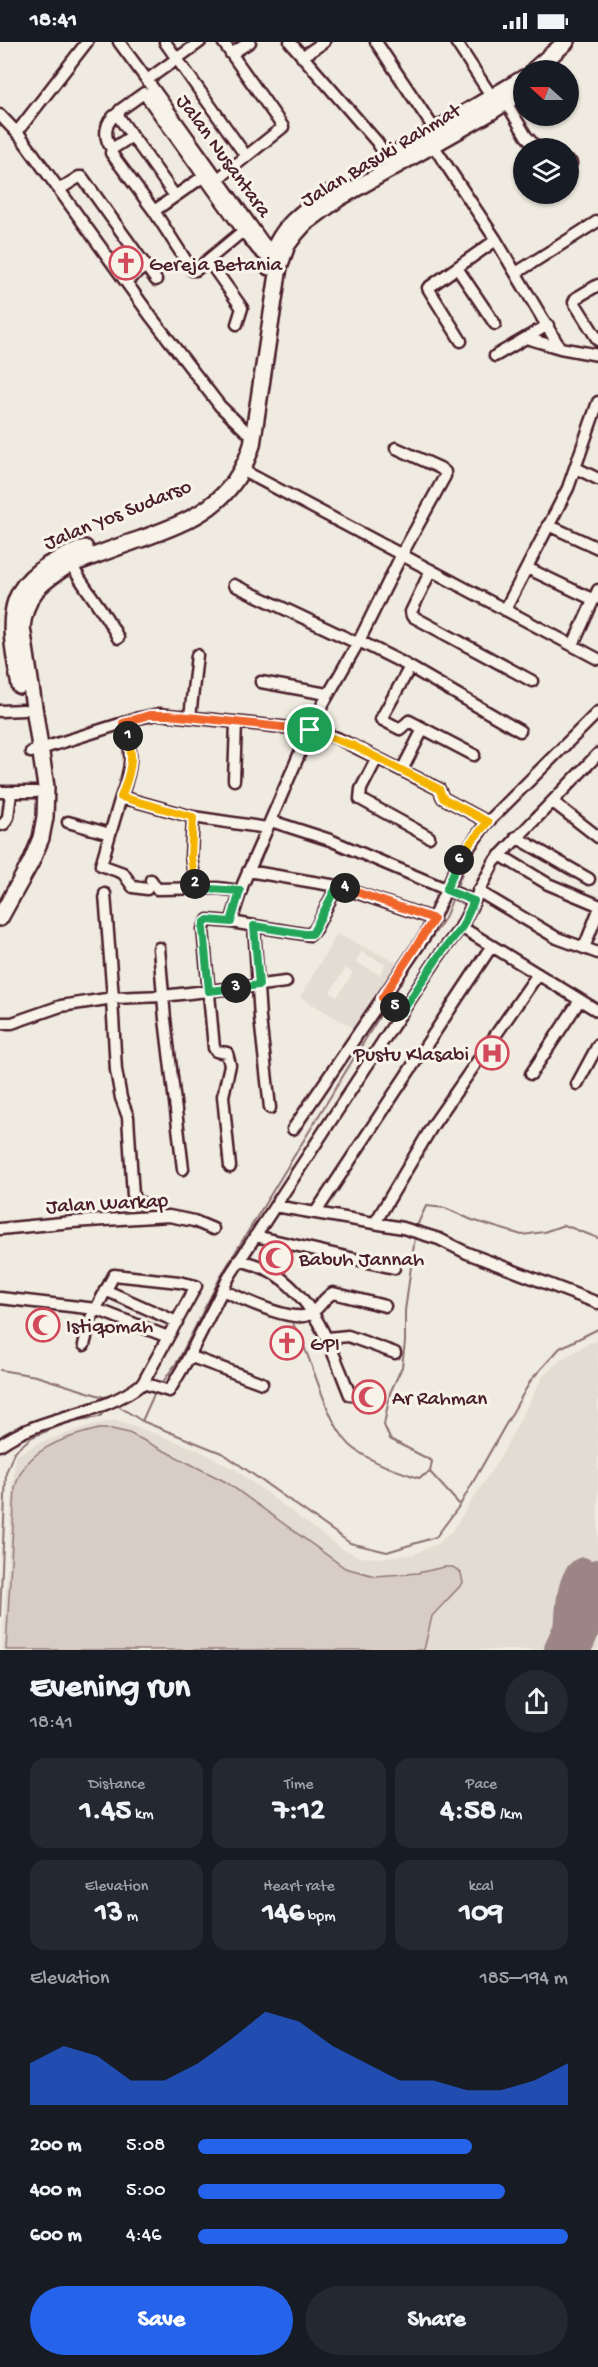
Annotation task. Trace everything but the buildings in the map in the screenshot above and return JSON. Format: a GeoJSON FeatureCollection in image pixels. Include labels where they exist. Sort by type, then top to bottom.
{"type":"FeatureCollection","features":[{"type":"Feature","properties":{"kind":"highway"},"geometry":{"type":"LineString","coordinates":[[556,60],[580,42]]}},
{"type":"Feature","properties":{"kind":"highway"},"geometry":{"type":"LineString","coordinates":[[549,60],[558,45]]}},
{"type":"Feature","properties":{"kind":"highway","name":"Jalan Yos Sudarso"},"geometry":{"type":"LineString","coordinates":[[0,899],[18,867],[32,834],[36,792],[36,751],[24,710],[13,652],[11,627],[16,600],[26,582],[40,568],[64,556],[184,513],[207,499],[219,488],[235,464],[246,430],[272,257],[278,240],[297,216],[318,201],[388,159],[434,138],[499,100],[513,88]]}},
{"type":"Feature","properties":{"kind":"highway"},"geometry":{"type":"LineString","coordinates":[[499,100],[513,94]]}},
{"type":"Feature","properties":{"kind":"highway","name":"Jalan Basuki Rahmat"},"geometry":{"type":"LineString","coordinates":[[0,918],[31,862],[43,827],[46,787],[36,751],[22,627],[24,611],[35,590],[71,564],[177,526],[198,516],[222,497],[242,470],[255,434],[279,267],[287,245],[304,224],[339,198],[434,138]]}},
{"type":"Feature","properties":{"kind":"street"},"geometry":{"type":"LineString","coordinates":[[17,132],[87,42]]}},
{"type":"Feature","properties":{"kind":"street","name":"Jalan Nusantara"},"geometry":{"type":"LineString","coordinates":[[119,42],[272,257]]}},
{"type":"Feature","properties":{"kind":"street"},"geometry":{"type":"LineString","coordinates":[[165,42],[246,156]]}},
{"type":"Feature","properties":{"kind":"street"},"geometry":{"type":"LineString","coordinates":[[147,80],[200,42]]}},
{"type":"Feature","properties":{"kind":"street"},"geometry":{"type":"LineString","coordinates":[[218,179],[283,127],[223,42]]}},
{"type":"Feature","properties":{"kind":"street"},"geometry":{"type":"LineString","coordinates":[[231,54],[250,42]]}},
{"type":"Feature","properties":{"kind":"street"},"geometry":{"type":"LineString","coordinates":[[290,42],[375,139],[388,159]]}},
{"type":"Feature","properties":{"kind":"street"},"geometry":{"type":"LineString","coordinates":[[302,57],[324,42]]}},
{"type":"Feature","properties":{"kind":"street"},"geometry":{"type":"LineString","coordinates":[[376,42],[561,348]]}},
{"type":"Feature","properties":{"kind":"street"},"geometry":{"type":"LineString","coordinates":[[456,42],[528,138]]}},
{"type":"Feature","properties":{"kind":"street"},"geometry":{"type":"LineString","coordinates":[[243,231],[196,270],[192,270],[154,211],[112,155],[112,149],[105,138],[112,118],[142,93],[146,93],[243,231],[272,257]]}},
{"type":"Feature","properties":{"kind":"street"},"geometry":{"type":"LineString","coordinates":[[118,113],[175,196]]}},
{"type":"Feature","properties":{"kind":"street"},"geometry":{"type":"LineString","coordinates":[[0,115],[17,132],[220,406],[246,430]]}},
{"type":"Feature","properties":{"kind":"street"},"geometry":{"type":"LineString","coordinates":[[112,149],[132,136]]}},
{"type":"Feature","properties":{"kind":"street"},"geometry":{"type":"LineString","coordinates":[[154,211],[204,176]]}},
{"type":"Feature","properties":{"kind":"street"},"geometry":{"type":"LineString","coordinates":[[60,189],[82,177],[156,280]]}},
{"type":"Feature","properties":{"kind":"street"},"geometry":{"type":"LineString","coordinates":[[516,273],[598,221]]}},
{"type":"Feature","properties":{"kind":"street"},"geometry":{"type":"LineString","coordinates":[[461,341],[428,288],[496,240]]}},
{"type":"Feature","properties":{"kind":"street"},"geometry":{"type":"LineString","coordinates":[[208,260],[242,308],[237,324]]}},
{"type":"Feature","properties":{"kind":"street"},"geometry":{"type":"LineString","coordinates":[[126,281],[145,267]]}},
{"type":"Feature","properties":{"kind":"street"},"geometry":{"type":"LineString","coordinates":[[457,268],[495,324]]}},
{"type":"Feature","properties":{"kind":"street"},"geometry":{"type":"LineString","coordinates":[[598,285],[576,298],[574,302],[598,340]]}},
{"type":"Feature","properties":{"kind":"street"},"geometry":{"type":"LineString","coordinates":[[495,356],[548,325]]}},
{"type":"Feature","properties":{"kind":"street"},"geometry":{"type":"LineString","coordinates":[[526,338],[598,355]]}},
{"type":"Feature","properties":{"kind":"street"},"geometry":{"type":"LineString","coordinates":[[506,610],[568,488],[598,402]]}},
{"type":"Feature","properties":{"kind":"street"},"geometry":{"type":"LineString","coordinates":[[231,922],[248,871],[327,694],[358,642],[402,554],[445,476],[445,472],[440,468],[396,448]]}},
{"type":"Feature","properties":{"kind":"street"},"geometry":{"type":"LineString","coordinates":[[576,468],[598,479]]}},
{"type":"Feature","properties":{"kind":"street"},"geometry":{"type":"LineString","coordinates":[[242,470],[598,659]]}},
{"type":"Feature","properties":{"kind":"street"},"geometry":{"type":"LineString","coordinates":[[549,525],[598,548]]}},
{"type":"Feature","properties":{"kind":"street"},"geometry":{"type":"LineString","coordinates":[[71,564],[80,581],[108,617],[118,638]]}},
{"type":"Feature","properties":{"kind":"street"},"geometry":{"type":"LineString","coordinates":[[527,568],[596,595],[573,645]]}},
{"type":"Feature","properties":{"kind":"street"},"geometry":{"type":"LineString","coordinates":[[431,570],[411,612],[412,616],[532,681]]}},
{"type":"Feature","properties":{"kind":"street"},"geometry":{"type":"LineString","coordinates":[[234,585],[410,667],[520,731]]}},
{"type":"Feature","properties":{"kind":"street"},"geometry":{"type":"LineString","coordinates":[[190,717],[196,655]]}},
{"type":"Feature","properties":{"kind":"street"},"geometry":{"type":"LineString","coordinates":[[410,667],[381,719],[400,729],[410,721],[474,755]]}},
{"type":"Feature","properties":{"kind":"street"},"geometry":{"type":"LineString","coordinates":[[261,682],[327,694]]}},
{"type":"Feature","properties":{"kind":"street"},"geometry":{"type":"LineString","coordinates":[[0,711],[24,710]]}},
{"type":"Feature","properties":{"kind":"street"},"geometry":{"type":"LineString","coordinates":[[293,1129],[385,1000],[434,919],[449,891],[450,877],[470,843],[488,822],[598,712]]}},
{"type":"Feature","properties":{"kind":"street"},"geometry":{"type":"LineString","coordinates":[[36,751],[159,714],[310,730],[337,738],[439,789],[443,798],[488,822]]}},
{"type":"Feature","properties":{"kind":"street"},"geometry":{"type":"LineString","coordinates":[[123,723],[131,752],[130,771],[101,865],[123,873],[133,887],[149,884],[157,889],[196,888],[240,891]]}},
{"type":"Feature","properties":{"kind":"street"},"geometry":{"type":"LineString","coordinates":[[234,780],[236,723]]}},
{"type":"Feature","properties":{"kind":"street"},"geometry":{"type":"LineString","coordinates":[[402,770],[421,733]]}},
{"type":"Feature","properties":{"kind":"street"},"geometry":{"type":"LineString","coordinates":[[145,1384],[167,1391],[172,1388],[239,1260],[400,1010],[462,927],[488,870],[516,837],[597,756]]}},
{"type":"Feature","properties":{"kind":"street"},"geometry":{"type":"LineString","coordinates":[[377,758],[361,789],[360,799],[368,806],[429,837]]}},
{"type":"Feature","properties":{"kind":"street"},"geometry":{"type":"LineString","coordinates":[[0,825],[4,824],[8,817],[5,792],[36,792]]}},
{"type":"Feature","properties":{"kind":"street"},"geometry":{"type":"LineString","coordinates":[[121,797],[193,817],[269,824],[330,840],[449,891],[474,897],[547,932],[598,953]]}},
{"type":"Feature","properties":{"kind":"street"},"geometry":{"type":"LineString","coordinates":[[553,802],[598,837]]}},
{"type":"Feature","properties":{"kind":"street"},"geometry":{"type":"LineString","coordinates":[[193,817],[191,857],[196,888]]}},
{"type":"Feature","properties":{"kind":"street"},"geometry":{"type":"LineString","coordinates":[[68,822],[110,834]]}},
{"type":"Feature","properties":{"kind":"street"},"geometry":{"type":"LineString","coordinates":[[516,837],[589,879]]}},
{"type":"Feature","properties":{"kind":"street"},"geometry":{"type":"LineString","coordinates":[[500,855],[548,884],[598,905]]}},
{"type":"Feature","properties":{"kind":"street"},"geometry":{"type":"LineString","coordinates":[[248,871],[337,886],[434,919]]}},
{"type":"Feature","properties":{"kind":"street"},"geometry":{"type":"LineString","coordinates":[[230,1167],[223,1096],[230,1061],[227,1053],[216,1051],[214,1048],[204,923],[208,920],[231,922],[312,934],[337,886]]}},
{"type":"Feature","properties":{"kind":"street"},"geometry":{"type":"LineString","coordinates":[[105,894],[115,1022],[116,1070],[121,1098],[128,1117],[133,1196],[135,1202],[142,1203]]}},
{"type":"Feature","properties":{"kind":"street"},"geometry":{"type":"LineString","coordinates":[[584,948],[598,912]]}},
{"type":"Feature","properties":{"kind":"street"},"geometry":{"type":"LineString","coordinates":[[254,926],[260,1018],[270,1108]]}},
{"type":"Feature","properties":{"kind":"street"},"geometry":{"type":"LineString","coordinates":[[462,927],[598,1011]]}},
{"type":"Feature","properties":{"kind":"street"},"geometry":{"type":"LineString","coordinates":[[316,1212],[491,947]]}},
{"type":"Feature","properties":{"kind":"street"},"geometry":{"type":"LineString","coordinates":[[159,948],[183,1169]]}},
{"type":"Feature","properties":{"kind":"street"},"geometry":{"type":"LineString","coordinates":[[375,1223],[433,1125],[538,974]]}},
{"type":"Feature","properties":{"kind":"street"},"geometry":{"type":"LineString","coordinates":[[0,1023],[12,1023],[61,1006],[286,982]]}},
{"type":"Feature","properties":{"kind":"street"},"geometry":{"type":"LineString","coordinates":[[385,1000],[400,1010]]}},
{"type":"Feature","properties":{"kind":"street"},"geometry":{"type":"LineString","coordinates":[[531,1074],[580,1000]]}},
{"type":"Feature","properties":{"kind":"street"},"geometry":{"type":"LineString","coordinates":[[578,1084],[598,1045]]}},
{"type":"Feature","properties":{"kind":"street"},"geometry":{"type":"LineString","coordinates":[[275,1206],[403,1228],[439,1239],[467,1253],[598,1303]]}},
{"type":"Feature","properties":{"kind":"street","name":"Jalan Warkap"},"geometry":{"type":"LineString","coordinates":[[0,1230],[72,1222],[169,1216],[194,1221],[213,1229]]}},
{"type":"Feature","properties":{"kind":"street"},"geometry":{"type":"LineString","coordinates":[[255,1236],[394,1268]]}},
{"type":"Feature","properties":{"kind":"street"},"geometry":{"type":"LineString","coordinates":[[239,1260],[271,1272],[293,1290],[312,1313],[328,1338],[350,1395]]}},
{"type":"Feature","properties":{"kind":"street"},"geometry":{"type":"LineString","coordinates":[[0,1445],[45,1424],[110,1402],[145,1384],[196,1288],[114,1275],[90,1322],[84,1345]]}},
{"type":"Feature","properties":{"kind":"street"},"geometry":{"type":"LineString","coordinates":[[105,1290],[177,1322]]}},
{"type":"Feature","properties":{"kind":"street"},"geometry":{"type":"LineString","coordinates":[[222,1290],[282,1313],[297,1316],[312,1313],[333,1293],[385,1306]]}},
{"type":"Feature","properties":{"kind":"street"},"geometry":{"type":"LineString","coordinates":[[0,1298],[96,1308],[168,1337]]}},
{"type":"Feature","properties":{"kind":"street"},"geometry":{"type":"LineString","coordinates":[[328,1338],[348,1336],[395,1353]]}},
{"type":"Feature","properties":{"kind":"street"},"geometry":{"type":"LineString","coordinates":[[189,1356],[262,1383]]}},
{"type":"Feature","properties":{"kind":"shaded area"},"geometry":{"type":"Polygon","coordinates":[[[337,934],[398,963],[353,1028],[300,997],[337,934]],[[361,952],[356,962],[380,975],[385,964],[361,952]],[[346,968],[330,992],[337,997],[353,973],[346,968]]]}},
{"type":"Feature","properties":{"kind":"shaded area"},"geometry":{"type":"Polygon","coordinates":[[[598,1341],[598,1650],[2,1650],[15,1456],[39,1443],[88,1426],[117,1420],[194,1448],[236,1470],[339,1547],[360,1557],[380,1558],[414,1554],[439,1543],[452,1531],[502,1454],[543,1376],[559,1361],[589,1343],[598,1341]]]}},
{"type":"Feature","properties":{"kind":"shaded area"},"geometry":{"type":"Polygon","coordinates":[[[99,1429],[129,1433],[226,1482],[345,1568],[375,1576],[418,1573],[453,1567],[461,1573],[463,1583],[432,1616],[424,1650],[6,1650],[15,1489],[19,1476],[26,1464],[47,1447],[73,1436],[99,1429]]]}},
{"type":"Feature","properties":{"kind":"waterway"},"geometry":{"type":"LineString","coordinates":[[505,798],[518,785]]}},
{"type":"Feature","properties":{"kind":"waterway"},"geometry":{"type":"LineString","coordinates":[[456,889],[468,858]]}},
{"type":"Feature","properties":{"kind":"waterway"},"geometry":{"type":"LineString","coordinates":[[390,999],[445,918],[453,897]]}},
{"type":"Feature","properties":{"kind":"waterway"},"geometry":{"type":"LineString","coordinates":[[160,1386],[179,1359],[222,1274],[387,1004]]}},
{"type":"Feature","properties":{"kind":"waterway"},"geometry":{"type":"LineString","coordinates":[[416,1228],[426,1206],[445,1208],[472,1220],[522,1235],[544,1232],[564,1225],[598,1238]]}},
{"type":"Feature","properties":{"kind":"waterway"},"geometry":{"type":"LineString","coordinates":[[415,1237],[405,1311],[402,1367],[390,1393],[384,1425],[390,1439],[432,1461],[430,1472]]}},
{"type":"Feature","properties":{"kind":"waterway"},"geometry":{"type":"LineString","coordinates":[[293,1324],[301,1338],[328,1410],[336,1427],[346,1440],[363,1455],[395,1470],[419,1478],[430,1472]]}},
{"type":"Feature","properties":{"kind":"waterway"},"geometry":{"type":"LineString","coordinates":[[142,1421],[224,1454],[350,1543],[387,1552],[436,1537],[460,1505],[531,1380],[560,1348],[598,1329]]}},
{"type":"Feature","properties":{"kind":"waterway"},"geometry":{"type":"LineString","coordinates":[[0,1370],[36,1376],[107,1398]]}},
{"type":"Feature","properties":{"kind":"waterway"},"geometry":{"type":"LineString","coordinates":[[115,1404],[142,1421],[156,1390]]}},
{"type":"Feature","properties":{"kind":"waterway"},"geometry":{"type":"LineString","coordinates":[[0,1616],[6,1473],[14,1452],[32,1437],[72,1421],[99,1417],[109,1407]]}},
{"type":"Feature","properties":{"kind":"waterway"},"geometry":{"type":"LineString","coordinates":[[430,1472],[460,1505]]}},
{"type":"Feature","properties":{"kind":"taxiway"},"geometry":{"type":"LineString","coordinates":[[563,1650],[565,1603],[571,1579],[583,1566],[591,1571],[598,1581]]}},
{"type":"Feature","properties":{"kind":"runway"},"geometry":{"type":"LineString","coordinates":[[567,1650],[598,1582]]}},
{"type":"Feature","properties":{"kind":"place","name":"Gereja Betania"},"geometry":{"type":"Point","coordinates":[126,263]}},
{"type":"Feature","properties":{"kind":"place","name":"Pustu Klasabi"},"geometry":{"type":"Point","coordinates":[492,1053]}},
{"type":"Feature","properties":{"kind":"place","name":"Babuh Jannah"},"geometry":{"type":"Point","coordinates":[276,1258]}},
{"type":"Feature","properties":{"kind":"place","name":"Istiqomah"},"geometry":{"type":"Point","coordinates":[43,1325]}},
{"type":"Feature","properties":{"kind":"place","name":"GPI"},"geometry":{"type":"Point","coordinates":[287,1343]}},
{"type":"Feature","properties":{"kind":"place","name":"Ar Rahman"},"geometry":{"type":"Point","coordinates":[369,1397]}},
{"type":"Feature","properties":{"kind":"route"},"geometry":{"type":"LineString","coordinates":[[159,714],[310,730],[351,744],[441,790],[443,798],[488,822],[470,843],[450,877],[446,890],[474,901],[462,927],[438,957],[402,1012],[382,998],[434,919],[337,886],[316,928],[310,935],[254,926],[259,985],[209,991],[204,923],[208,920],[231,922],[240,891],[196,888],[191,857],[193,817],[121,797],[131,765],[130,744],[123,723],[159,714]]}}]}
